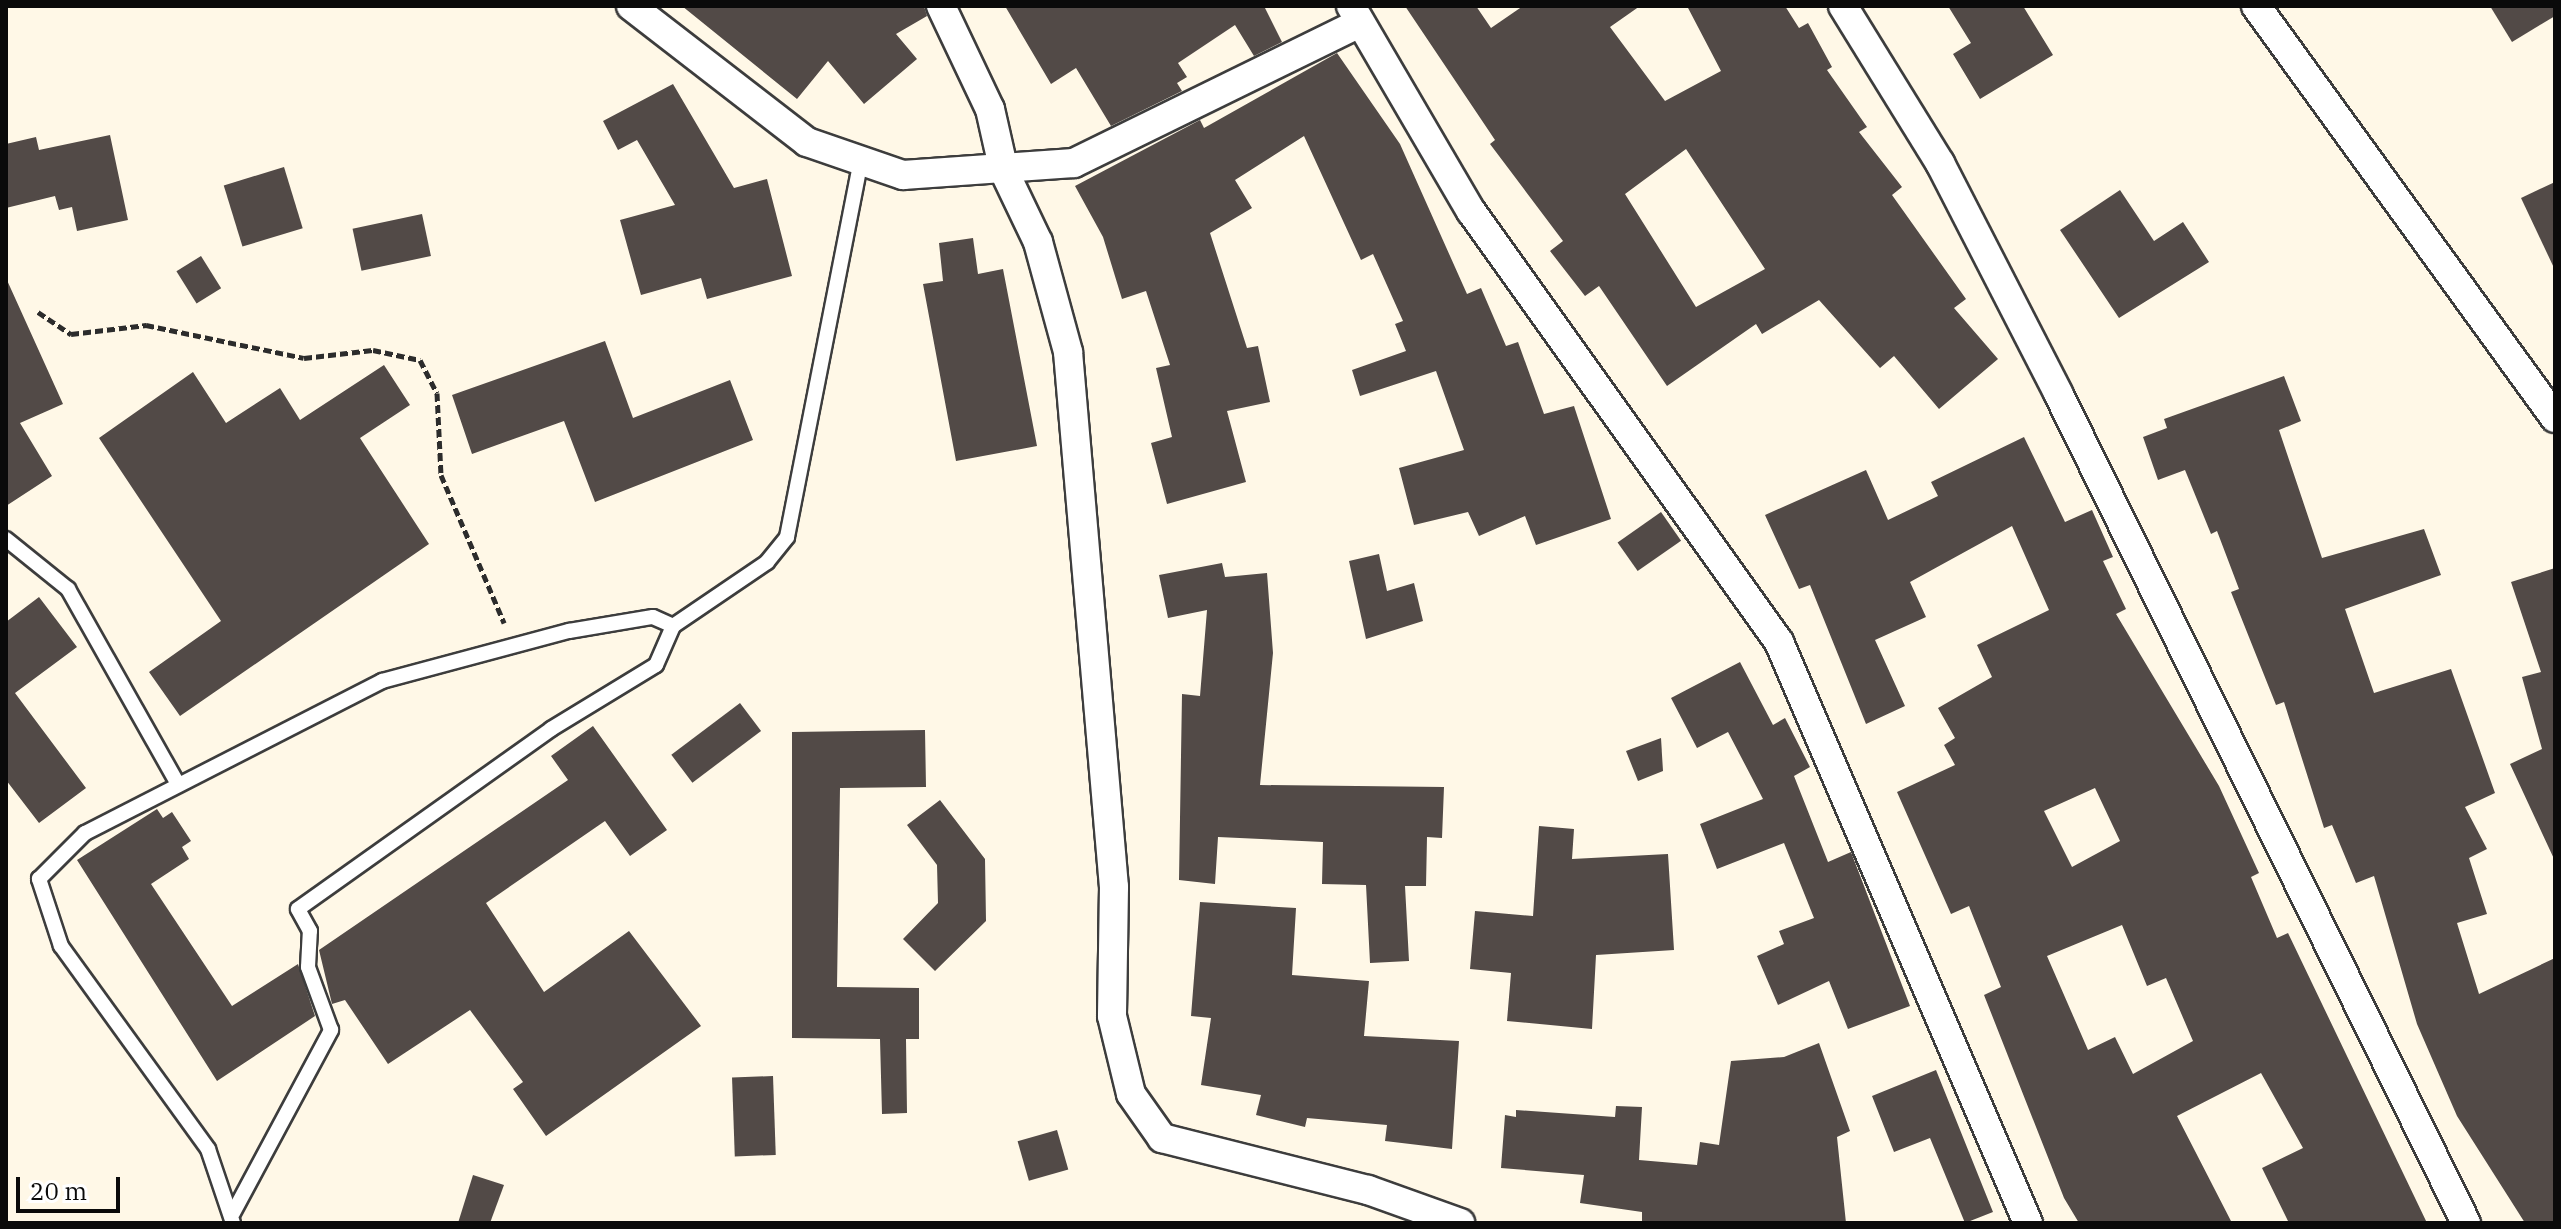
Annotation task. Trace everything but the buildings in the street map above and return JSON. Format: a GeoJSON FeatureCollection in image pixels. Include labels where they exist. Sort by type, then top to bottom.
{"type":"FeatureCollection","features":[{"type":"Feature","properties":{"kind":"street"},"geometry":{"type":"LineString","coordinates":[[631,6],[807,142],[903,175],[1004,171],[1087,158],[1355,15],[1471,211],[1779,642],[2028,1223]]}},
{"type":"Feature","properties":{"kind":"street"},"geometry":{"type":"LineString","coordinates":[[941,6],[990,109],[1004,171],[1038,242],[1068,352],[1114,887],[1112,1016],[1131,1094],[1162,1138],[1368,1190],[1460,1223]]}},
{"type":"Feature","properties":{"kind":"street"},"geometry":{"type":"LineString","coordinates":[[1843,6],[1940,163],[2044,366],[2466,1223]]}},
{"type":"Feature","properties":{"kind":"street"},"geometry":{"type":"LineString","coordinates":[[2256,6],[2555,418]]}},
{"type":"Feature","properties":{"kind":"lane"},"geometry":{"type":"LineString","coordinates":[[233,1218],[331,1030],[308,967],[310,931],[298,909],[551,729],[656,665],[673,626],[767,562],[787,537],[861,161]]}},
{"type":"Feature","properties":{"kind":"lane"},"geometry":{"type":"LineString","coordinates":[[6,539],[68,589],[178,784]]}},
{"type":"Feature","properties":{"kind":"lane"},"geometry":{"type":"LineString","coordinates":[[233,1218],[208,1149],[61,946],[39,879],[85,833],[382,681],[514,646],[653,617],[673,626]]}},
{"type":"Feature","properties":{"kind":"path"},"geometry":{"type":"LineString","coordinates":[[38,312],[71,334],[146,325],[304,358],[373,350],[420,360],[437,393],[441,475],[514,646]]}}]}
